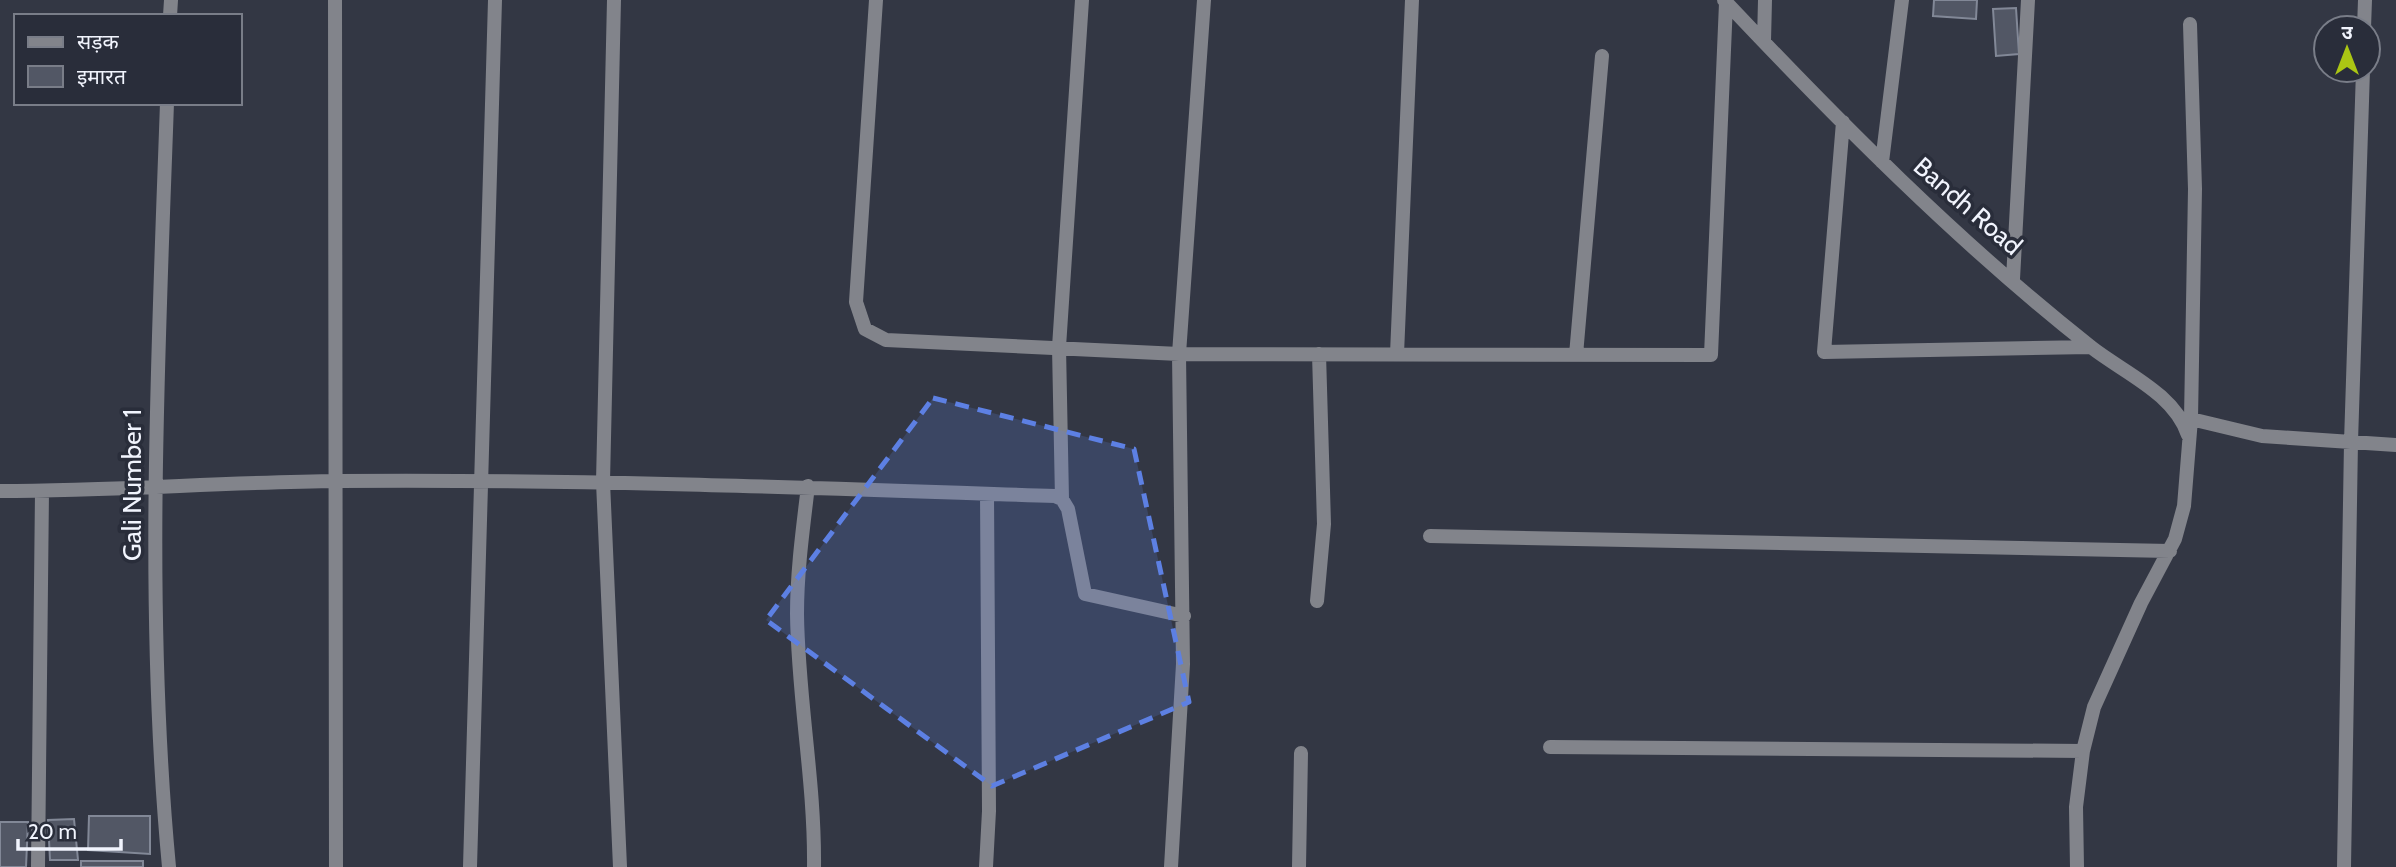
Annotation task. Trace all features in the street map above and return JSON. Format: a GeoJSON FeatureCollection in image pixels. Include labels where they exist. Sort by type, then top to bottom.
{"type":"FeatureCollection","features":[{"type":"Feature","properties":{"kind":"street"},"geometry":{"type":"LineString","coordinates":[[335,0],[336,867]]}},
{"type":"Feature","properties":{"kind":"street"},"geometry":{"type":"LineString","coordinates":[[470,867],[495,0]]}},
{"type":"Feature","properties":{"kind":"street"},"geometry":{"type":"LineString","coordinates":[[614,0],[603,482],[620,867]]}},
{"type":"Feature","properties":{"kind":"street"},"geometry":{"type":"LineString","coordinates":[[876,0],[856,302],[865,329],[886,340],[1179,354],[1576,355],[1711,355],[1725,1]]}},
{"type":"Feature","properties":{"kind":"street"},"geometry":{"type":"LineString","coordinates":[[1082,0],[1059,347],[1062,499],[1068,509],[1085,594],[1097,599],[1184,616]]}},
{"type":"Feature","properties":{"kind":"street"},"geometry":{"type":"LineString","coordinates":[[1171,867],[1184,616],[1179,354],[1204,0]]}},
{"type":"Feature","properties":{"kind":"street"},"geometry":{"type":"LineString","coordinates":[[1398,354],[1412,0]]}},
{"type":"Feature","properties":{"kind":"street"},"geometry":{"type":"LineString","coordinates":[[1764,41],[1765,0]]}},
{"type":"Feature","properties":{"kind":"street"},"geometry":{"type":"LineString","coordinates":[[1882,162],[1902,0]]}},
{"type":"Feature","properties":{"kind":"street"},"geometry":{"type":"LineString","coordinates":[[2012,279],[2028,0]]}},
{"type":"Feature","properties":{"kind":"street","name":"Bandh Road"},"geometry":{"type":"LineString","coordinates":[[1725,1],[1882,162],[2091,347],[2179,413],[2188,436]]}},
{"type":"Feature","properties":{"kind":"street"},"geometry":{"type":"LineString","coordinates":[[2077,867],[2076,807],[2083,751],[2094,707],[2170,551],[2184,506],[2191,419],[2195,189],[2190,24]]}},
{"type":"Feature","properties":{"kind":"street"},"geometry":{"type":"LineString","coordinates":[[1576,355],[1602,56]]}},
{"type":"Feature","properties":{"kind":"street"},"geometry":{"type":"LineString","coordinates":[[2344,867],[2351,442],[2363,84]]}},
{"type":"Feature","properties":{"kind":"street","name":"Gali Number 1"},"geometry":{"type":"LineString","coordinates":[[167,105],[153,488],[163,806],[169,867]]}},
{"type":"Feature","properties":{"kind":"street"},"geometry":{"type":"LineString","coordinates":[[1843,122],[1824,352],[2091,347]]}},
{"type":"Feature","properties":{"kind":"street"},"geometry":{"type":"LineString","coordinates":[[1317,601],[1324,524],[1319,354]]}},
{"type":"Feature","properties":{"kind":"street"},"geometry":{"type":"LineString","coordinates":[[2191,419],[2242,433],[2396,445]]}},
{"type":"Feature","properties":{"kind":"street"},"geometry":{"type":"LineString","coordinates":[[0,491],[336,481],[480,481],[808,485],[1062,499]]}},
{"type":"Feature","properties":{"kind":"street"},"geometry":{"type":"LineString","coordinates":[[808,485],[800,551],[797,617],[815,810],[814,867]]}},
{"type":"Feature","properties":{"kind":"street"},"geometry":{"type":"LineString","coordinates":[[38,867],[42,491]]}},
{"type":"Feature","properties":{"kind":"street"},"geometry":{"type":"LineString","coordinates":[[986,867],[989,811],[987,494]]}},
{"type":"Feature","properties":{"kind":"street"},"geometry":{"type":"LineString","coordinates":[[1430,536],[2170,551]]}},
{"type":"Feature","properties":{"kind":"street"},"geometry":{"type":"LineString","coordinates":[[1550,747],[2083,751]]}},
{"type":"Feature","properties":{"kind":"street"},"geometry":{"type":"LineString","coordinates":[[1299,867],[1301,753]]}},
{"type":"Feature","properties":{"kind":"highlighted area"},"geometry":{"type":"Polygon","coordinates":[[[933,398],[1134,449],[1189,702],[992,786],[766,620],[933,398]]]}},
{"type":"Feature","properties":{"kind":"building"},"geometry":{"type":"Polygon","coordinates":[[[1934,0],[1977,0],[1976,19],[1933,16],[1934,0]]]}},
{"type":"Feature","properties":{"kind":"building"},"geometry":{"type":"Polygon","coordinates":[[[2016,8],[2019,54],[1996,56],[1993,9],[2016,8]]]}},
{"type":"Feature","properties":{"kind":"building"},"geometry":{"type":"Polygon","coordinates":[[[89,816],[150,816],[150,854],[88,850],[89,816]]]}},
{"type":"Feature","properties":{"kind":"building"},"geometry":{"type":"Polygon","coordinates":[[[74,819],[78,860],[50,860],[48,820],[74,819]]]}},
{"type":"Feature","properties":{"kind":"building"},"geometry":{"type":"Polygon","coordinates":[[[0,822],[28,822],[26,867],[0,867],[0,822]]]}},
{"type":"Feature","properties":{"kind":"building"},"geometry":{"type":"Polygon","coordinates":[[[81,861],[143,861],[143,867],[81,867],[81,861]]]}}]}
